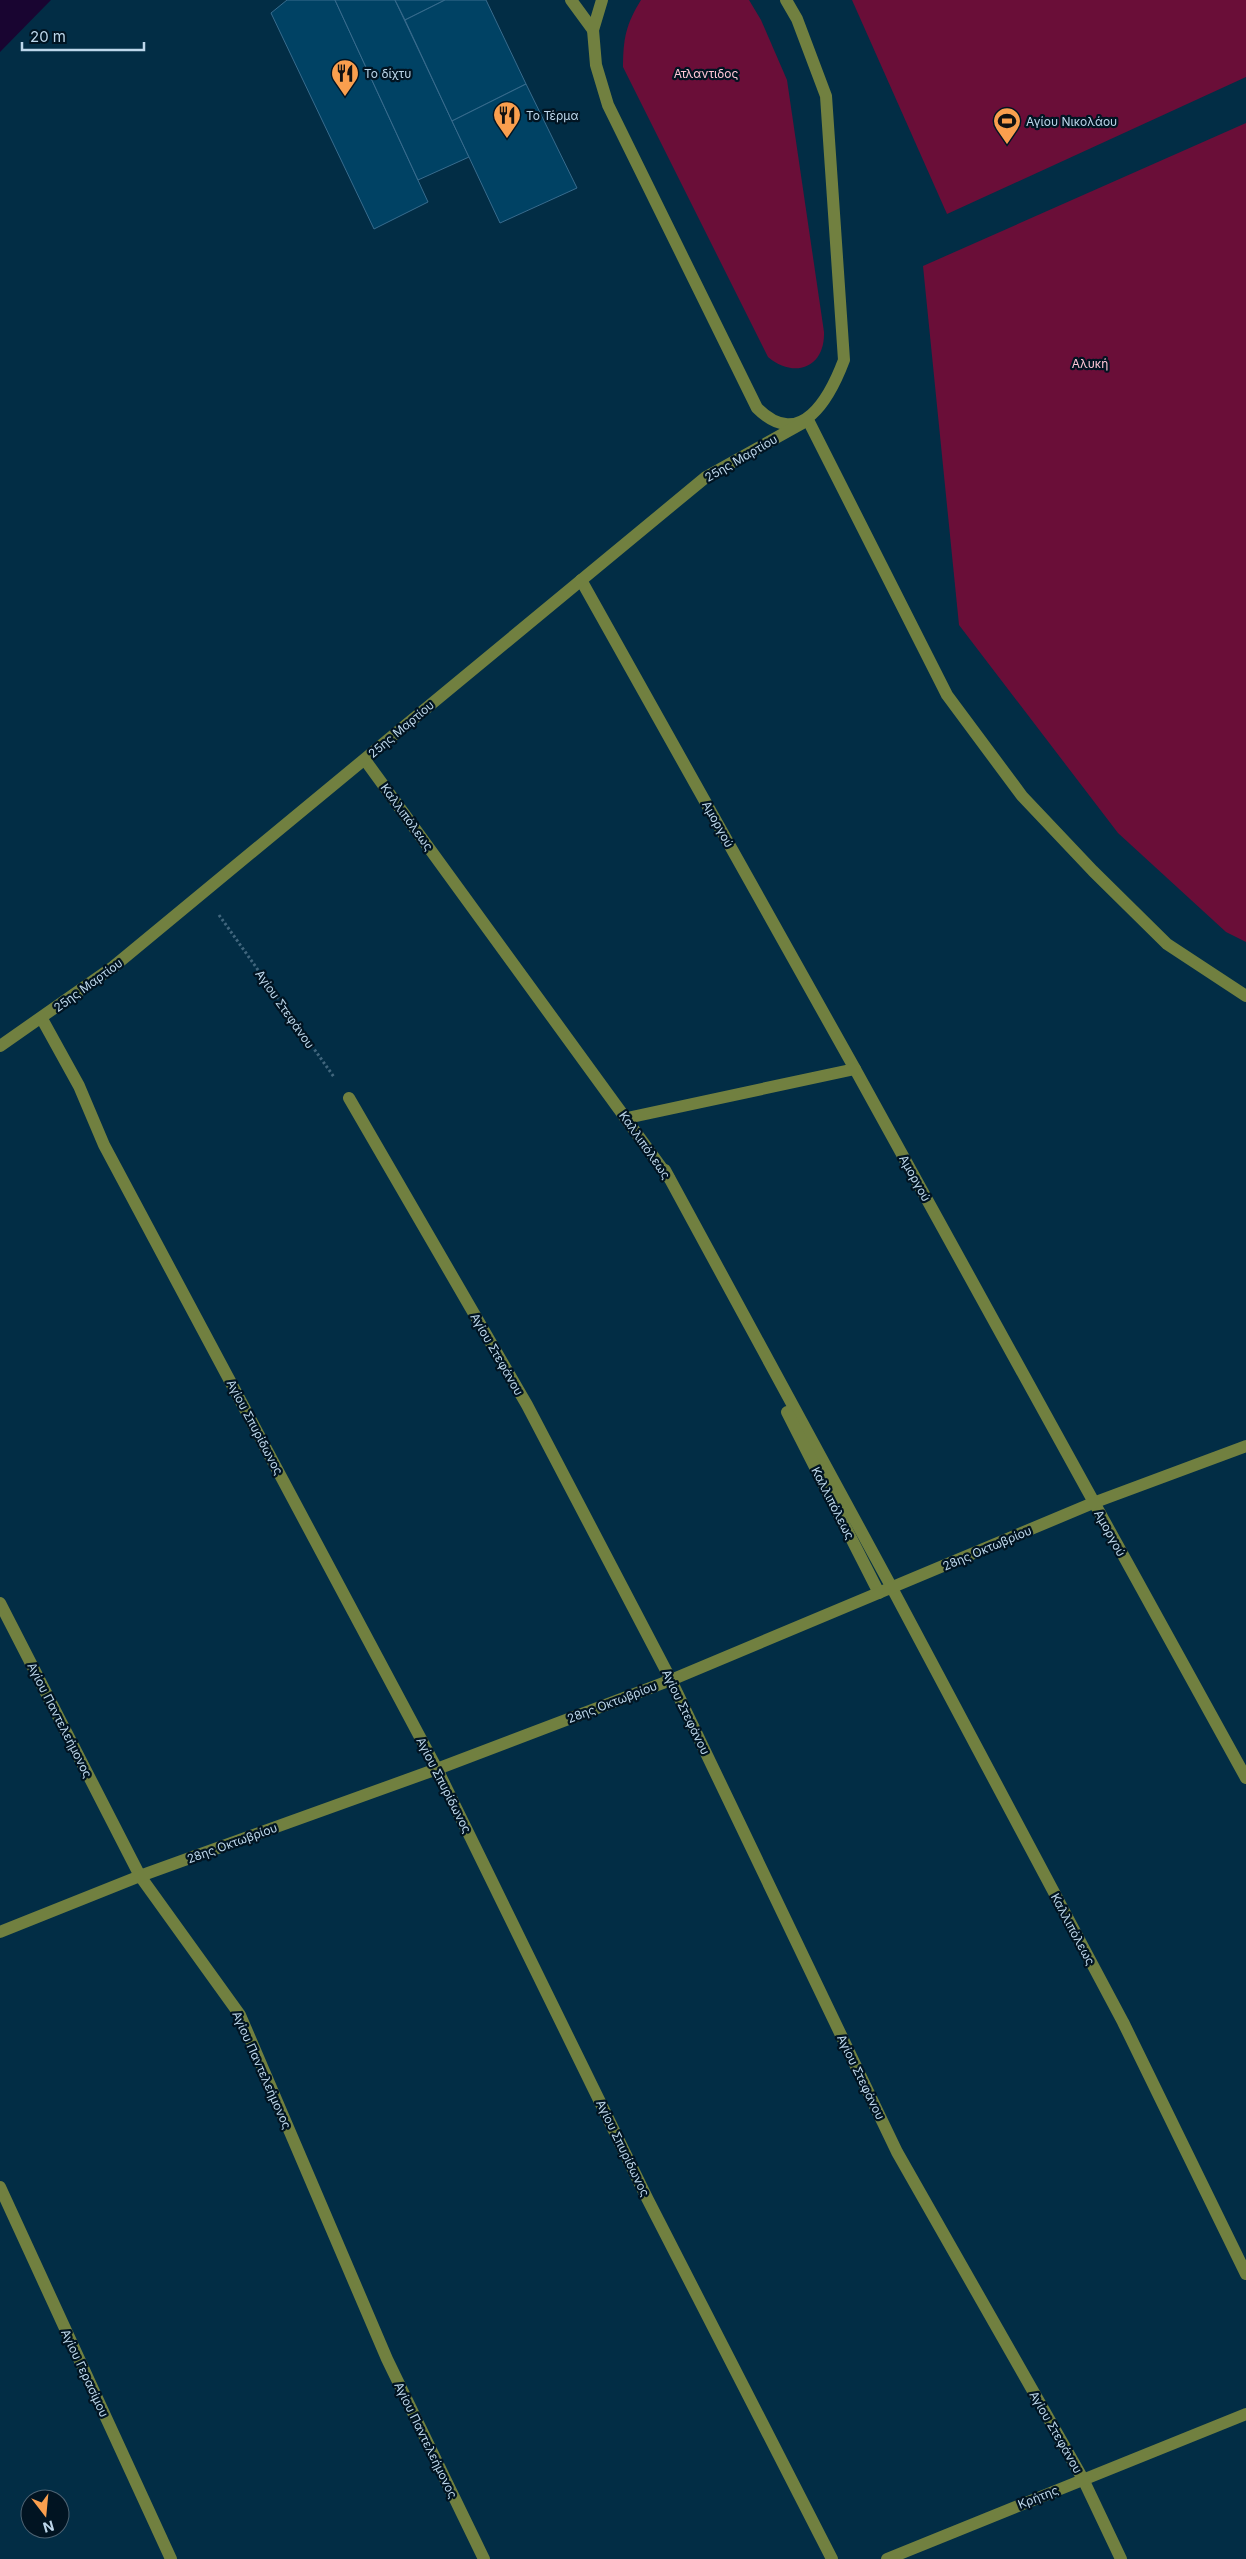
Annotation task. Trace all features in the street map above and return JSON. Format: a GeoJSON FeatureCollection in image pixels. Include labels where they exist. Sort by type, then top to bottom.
{"type":"FeatureCollection","features":[{"type":"Feature","properties":{"kind":"street"},"geometry":{"type":"LineString","coordinates":[[571,0],[594,30]]}},
{"type":"Feature","properties":{"kind":"street"},"geometry":{"type":"LineString","coordinates":[[602,0],[594,30],[596,65],[608,105],[757,408],[767,418],[778,422],[791,424],[808,420],[947,695],[1022,796],[1092,870],[1167,944],[1246,996]]}},
{"type":"Feature","properties":{"kind":"street","name":"25ης Μαρτίου"},"geometry":{"type":"LineString","coordinates":[[0,1046],[42,1019],[113,967],[706,478],[808,420],[824,403],[834,387],[844,360],[826,96],[797,20],[786,0]]}},
{"type":"Feature","properties":{"kind":"street","name":"Αμοργού"},"geometry":{"type":"LineString","coordinates":[[582,580],[855,1069],[1246,1778]]}},
{"type":"Feature","properties":{"kind":"street","name":"Καλλιπόλεως"},"geometry":{"type":"LineString","coordinates":[[365,760],[665,1170],[892,1588],[1123,2022],[1246,2274]]}},
{"type":"Feature","properties":{"kind":"street","name":"Αγίου Σπυρίδωνος"},"geometry":{"type":"LineString","coordinates":[[42,1019],[79,1086],[104,1145],[437,1769],[648,2200],[832,2559]]}},
{"type":"Feature","properties":{"kind":"street"},"geometry":{"type":"LineString","coordinates":[[627,1118],[855,1069]]}},
{"type":"Feature","properties":{"kind":"street","name":"Αγίου Στεφάνου"},"geometry":{"type":"LineString","coordinates":[[348,1098],[527,1405],[671,1680],[897,2152],[1083,2479],[1121,2559]]}},
{"type":"Feature","properties":{"kind":"street","name":"Καλλιπόλεως"},"geometry":{"type":"LineString","coordinates":[[665,1170],[879,1593]]}},
{"type":"Feature","properties":{"kind":"street","name":"28ης Οκτωβρίου"},"geometry":{"type":"LineString","coordinates":[[0,1932],[140,1876],[437,1769],[671,1680],[1093,1503],[1246,1446]]}},
{"type":"Feature","properties":{"kind":"street","name":"Αγίου Παντελεήμονος"},"geometry":{"type":"LineString","coordinates":[[0,1603],[140,1876],[240,2015],[387,2359],[484,2559]]}},
{"type":"Feature","properties":{"kind":"street","name":"Αγίου Γερασίμου"},"geometry":{"type":"LineString","coordinates":[[0,2187],[171,2559]]}},
{"type":"Feature","properties":{"kind":"street","name":"Κρήτης"},"geometry":{"type":"LineString","coordinates":[[887,2559],[1246,2414]]}},
{"type":"Feature","properties":{"kind":"path","name":"Αγίου Στεφάνου"},"geometry":{"type":"LineString","coordinates":[[203,893],[348,1098]]}},
{"type":"Feature","properties":{"kind":"green space","name":"Ατλαντιδος"},"geometry":{"type":"Polygon","coordinates":[[[641,0],[749,0],[761,20],[787,80],[824,332],[823,344],[819,354],[814,362],[806,366],[788,367],[778,364],[768,357],[623,67],[626,32],[641,0]]]}},
{"type":"Feature","properties":{"kind":"green space","name":"Αγίου Νικολάου"},"geometry":{"type":"Polygon","coordinates":[[[852,0],[1246,0],[1246,77],[947,214],[852,0]]]}},
{"type":"Feature","properties":{"kind":"green space","name":"Αλυκή"},"geometry":{"type":"Polygon","coordinates":[[[1246,123],[1246,942],[1226,932],[1118,833],[959,625],[923,266],[1246,123]]]}},
{"type":"Feature","properties":{"kind":"shaded area"},"geometry":{"type":"Polygon","coordinates":[[[0,0],[51,0],[0,52],[0,0]]]}},
{"type":"Feature","properties":{"kind":"building","name":"Το δίχτυ"},"geometry":{"type":"Polygon","coordinates":[[[287,0],[335,0],[428,202],[374,229],[271,13],[287,0]]]}},
{"type":"Feature","properties":{"kind":"building"},"geometry":{"type":"Polygon","coordinates":[[[335,0],[395,0],[469,157],[418,180],[335,0]]]}},
{"type":"Feature","properties":{"kind":"building"},"geometry":{"type":"Polygon","coordinates":[[[395,0],[445,0],[405,20],[395,0]]]}},
{"type":"Feature","properties":{"kind":"building"},"geometry":{"type":"Polygon","coordinates":[[[445,0],[486,0],[526,84],[452,121],[405,20],[445,0]]]}},
{"type":"Feature","properties":{"kind":"building","name":"Το Τέρμα"},"geometry":{"type":"Polygon","coordinates":[[[526,84],[577,188],[500,223],[452,121],[526,84]]]}},
{"type":"Feature","properties":{"kind":"place","name":"Το δίχτυ"},"geometry":{"type":"Point","coordinates":[345,97]}},
{"type":"Feature","properties":{"kind":"place","name":"Το Τέρμα"},"geometry":{"type":"Point","coordinates":[507,139]}},
{"type":"Feature","properties":{"kind":"place","name":"Αγίου Νικολάου"},"geometry":{"type":"Point","coordinates":[1007,145]}}]}
